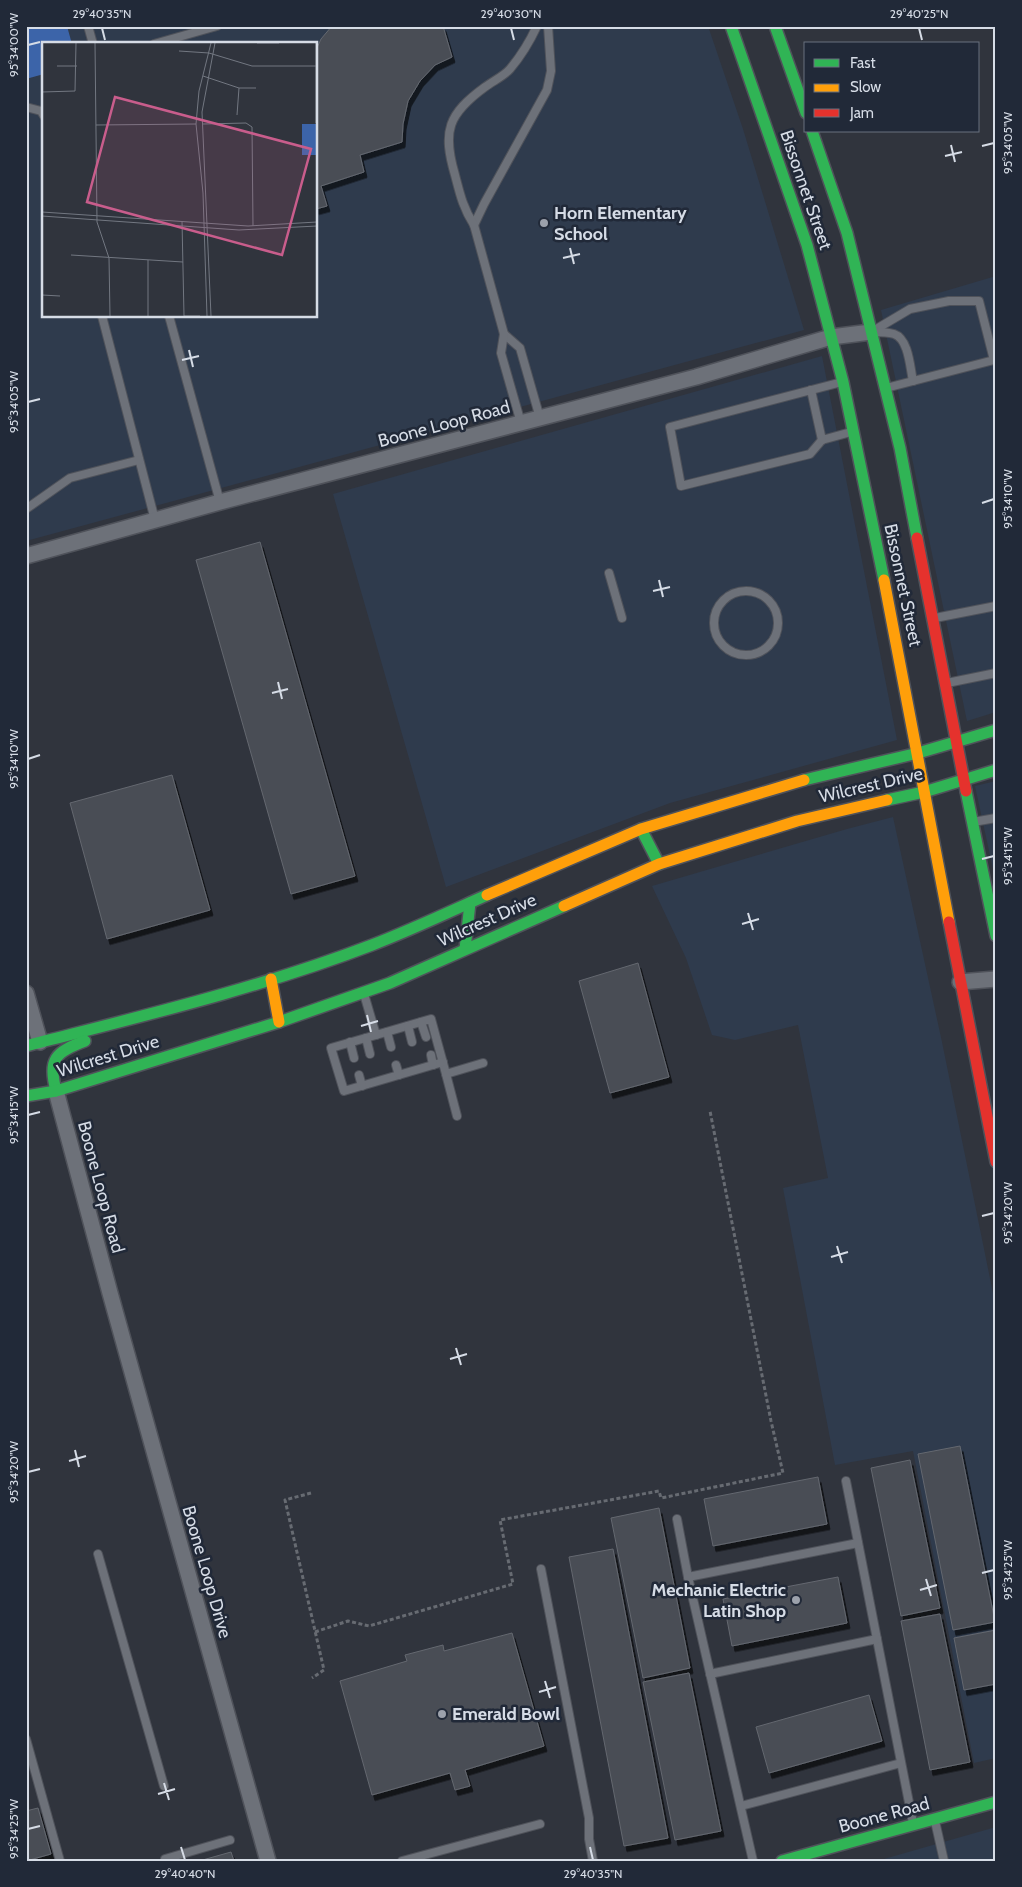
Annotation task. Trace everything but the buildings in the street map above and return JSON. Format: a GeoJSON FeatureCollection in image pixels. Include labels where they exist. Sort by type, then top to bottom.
{"type":"FeatureCollection","features":[{"type":"Feature","properties":{"kind":"main road","name":"Bissonnet Street"},"geometry":{"type":"LineString","coordinates":[[731,26],[807,245],[843,382],[893,622],[960,982],[996,1162]]}},
{"type":"Feature","properties":{"kind":"main road","name":"Bissonnet Street"},"geometry":{"type":"LineString","coordinates":[[775,26],[804,107]]}},
{"type":"Feature","properties":{"kind":"main road","name":"Bissonnet Street"},"geometry":{"type":"LineString","coordinates":[[812,132],[847,233],[900,448],[963,779],[996,936]]}},
{"type":"Feature","properties":{"kind":"main road","name":"Wilcrest Drive"},"geometry":{"type":"LineString","coordinates":[[33,1044],[154,1013],[271,979],[372,945],[641,829],[789,783],[918,753],[996,730]]}},
{"type":"Feature","properties":{"kind":"main road","name":"Wilcrest Drive"},"geometry":{"type":"LineString","coordinates":[[26,1096],[56,1090],[279,1022],[363,992],[390,982],[658,864],[797,821],[924,792],[996,770]]}},
{"type":"Feature","properties":{"kind":"main road"},"geometry":{"type":"LineString","coordinates":[[641,829],[658,864]]}},
{"type":"Feature","properties":{"kind":"main road"},"geometry":{"type":"LineString","coordinates":[[465,949],[470,903]]}},
{"type":"Feature","properties":{"kind":"main road"},"geometry":{"type":"LineString","coordinates":[[271,979],[279,1022]]}},
{"type":"Feature","properties":{"kind":"main road"},"geometry":{"type":"LineString","coordinates":[[56,1090],[52,1077],[52,1065],[55,1056],[65,1048],[137,1025],[154,1013]]}},
{"type":"Feature","properties":{"kind":"main road","name":"Boone Road"},"geometry":{"type":"LineString","coordinates":[[782,1861],[996,1802]]}},
{"type":"Feature","properties":{"kind":"street","name":"Boone Loop Road"},"geometry":{"type":"LineString","coordinates":[[26,556],[220,502],[696,377],[832,336],[871,332]]}},
{"type":"Feature","properties":{"kind":"street"},"geometry":{"type":"LineString","coordinates":[[960,982],[996,978]]}},
{"type":"Feature","properties":{"kind":"street"},"geometry":{"type":"LineString","coordinates":[[26,993],[33,1044]]}},
{"type":"Feature","properties":{"kind":"street","name":"Boone Loop Road"},"geometry":{"type":"LineString","coordinates":[[56,1090],[110,1293]]}},
{"type":"Feature","properties":{"kind":"street","name":"Boone Loop Drive"},"geometry":{"type":"LineString","coordinates":[[110,1293],[268,1861]]}},
{"type":"Feature","properties":{"kind":"lane"},"geometry":{"type":"LineString","coordinates":[[88,26],[92,42]]}},
{"type":"Feature","properties":{"kind":"lane"},"geometry":{"type":"LineString","coordinates":[[161,42],[217,26]]}},
{"type":"Feature","properties":{"kind":"lane"},"geometry":{"type":"LineString","coordinates":[[521,423],[501,353],[504,334],[474,225],[465,212],[448,153],[448,134],[454,119],[464,103],[510,69],[530,42],[536,26]]}},
{"type":"Feature","properties":{"kind":"lane"},"geometry":{"type":"LineString","coordinates":[[474,225],[547,90],[551,70],[548,26]]}},
{"type":"Feature","properties":{"kind":"lane"},"geometry":{"type":"LineString","coordinates":[[26,107],[42,113]]}},
{"type":"Feature","properties":{"kind":"lane"},"geometry":{"type":"LineString","coordinates":[[871,332],[910,309],[950,300],[979,301],[994,360],[886,388]]}},
{"type":"Feature","properties":{"kind":"lane"},"geometry":{"type":"LineString","coordinates":[[103,318],[155,520]]}},
{"type":"Feature","properties":{"kind":"lane"},"geometry":{"type":"LineString","coordinates":[[170,318],[220,502]]}},
{"type":"Feature","properties":{"kind":"lane"},"geometry":{"type":"LineString","coordinates":[[871,332],[893,334],[900,337],[904,343],[913,382]]}},
{"type":"Feature","properties":{"kind":"lane"},"geometry":{"type":"LineString","coordinates":[[504,334],[520,348],[540,418]]}},
{"type":"Feature","properties":{"kind":"lane"},"geometry":{"type":"LineString","coordinates":[[843,382],[670,427],[681,486],[810,454],[822,440],[853,432]]}},
{"type":"Feature","properties":{"kind":"lane"},"geometry":{"type":"LineString","coordinates":[[811,390],[822,440]]}},
{"type":"Feature","properties":{"kind":"lane"},"geometry":{"type":"LineString","coordinates":[[26,509],[70,478],[140,460]]}},
{"type":"Feature","properties":{"kind":"lane"},"geometry":{"type":"LineString","coordinates":[[609,573],[622,618]]}},
{"type":"Feature","properties":{"kind":"lane"},"geometry":{"type":"LineString","coordinates":[[751,590],[762,594],[776,610],[778,621],[777,632],[768,646],[754,655],[744,656],[724,648],[714,630],[713,619],[716,609],[722,600],[730,594],[740,591],[751,590]]}},
{"type":"Feature","properties":{"kind":"lane"},"geometry":{"type":"LineString","coordinates":[[933,618],[996,606]]}},
{"type":"Feature","properties":{"kind":"lane"},"geometry":{"type":"LineString","coordinates":[[945,684],[996,673]]}},
{"type":"Feature","properties":{"kind":"lane"},"geometry":{"type":"LineString","coordinates":[[972,822],[996,818]]}},
{"type":"Feature","properties":{"kind":"lane"},"geometry":{"type":"LineString","coordinates":[[984,881],[996,878]]}},
{"type":"Feature","properties":{"kind":"lane"},"geometry":{"type":"LineString","coordinates":[[363,992],[376,1035]]}},
{"type":"Feature","properties":{"kind":"lane"},"geometry":{"type":"LineString","coordinates":[[443,1062],[344,1091],[330,1048],[431,1019],[443,1062],[457,1116]]}},
{"type":"Feature","properties":{"kind":"lane"},"geometry":{"type":"LineString","coordinates":[[421,1022],[426,1037]]}},
{"type":"Feature","properties":{"kind":"lane"},"geometry":{"type":"LineString","coordinates":[[408,1026],[412,1042]]}},
{"type":"Feature","properties":{"kind":"lane"},"geometry":{"type":"LineString","coordinates":[[387,1032],[391,1047]]}},
{"type":"Feature","properties":{"kind":"lane"},"geometry":{"type":"LineString","coordinates":[[366,1038],[370,1054]]}},
{"type":"Feature","properties":{"kind":"lane"},"geometry":{"type":"LineString","coordinates":[[350,1042],[354,1058]]}},
{"type":"Feature","properties":{"kind":"lane"},"geometry":{"type":"LineString","coordinates":[[431,1055],[434,1065]]}},
{"type":"Feature","properties":{"kind":"lane"},"geometry":{"type":"LineString","coordinates":[[417,1060],[419,1069]]}},
{"type":"Feature","properties":{"kind":"lane"},"geometry":{"type":"LineString","coordinates":[[446,1074],[484,1063]]}},
{"type":"Feature","properties":{"kind":"lane"},"geometry":{"type":"LineString","coordinates":[[396,1065],[399,1075]]}},
{"type":"Feature","properties":{"kind":"lane"},"geometry":{"type":"LineString","coordinates":[[375,1072],[378,1081]]}},
{"type":"Feature","properties":{"kind":"lane"},"geometry":{"type":"LineString","coordinates":[[359,1075],[362,1086]]}},
{"type":"Feature","properties":{"kind":"lane"},"geometry":{"type":"LineString","coordinates":[[846,1481],[913,1825]]}},
{"type":"Feature","properties":{"kind":"lane"},"geometry":{"type":"LineString","coordinates":[[677,1519],[688,1578],[753,1861]]}},
{"type":"Feature","properties":{"kind":"lane"},"geometry":{"type":"LineString","coordinates":[[688,1578],[858,1543]]}},
{"type":"Feature","properties":{"kind":"lane"},"geometry":{"type":"LineString","coordinates":[[98,1554],[164,1786]]}},
{"type":"Feature","properties":{"kind":"lane"},"geometry":{"type":"LineString","coordinates":[[541,1569],[589,1818],[593,1861]]}},
{"type":"Feature","properties":{"kind":"lane"},"geometry":{"type":"LineString","coordinates":[[710,1674],[877,1639]]}},
{"type":"Feature","properties":{"kind":"lane"},"geometry":{"type":"LineString","coordinates":[[26,1739],[60,1861]]}},
{"type":"Feature","properties":{"kind":"lane"},"geometry":{"type":"LineString","coordinates":[[741,1806],[901,1763]]}},
{"type":"Feature","properties":{"kind":"lane"},"geometry":{"type":"LineString","coordinates":[[935,1819],[944,1861]]}},
{"type":"Feature","properties":{"kind":"lane"},"geometry":{"type":"LineString","coordinates":[[402,1861],[540,1824]]}},
{"type":"Feature","properties":{"kind":"lane"},"geometry":{"type":"LineString","coordinates":[[165,1861],[165,1859],[230,1840]]}},
{"type":"Feature","properties":{"kind":"path"},"geometry":{"type":"LineString","coordinates":[[315,1632],[348,1621],[369,1626],[512,1584],[500,1520],[659,1491],[661,1498],[783,1473],[771,1422],[710,1111]]}},
{"type":"Feature","properties":{"kind":"path"},"geometry":{"type":"LineString","coordinates":[[311,1494],[285,1500],[324,1670],[312,1678]]}},
{"type":"Feature","properties":{"kind":"shaded area","name":"Horn Elementary School"},"geometry":{"type":"Polygon","coordinates":[[[67,26],[708,26],[743,129],[804,330],[26,541],[26,79],[42,75],[42,318],[318,318],[318,42],[71,42],[67,26]]]}},
{"type":"Feature","properties":{"kind":"shaded area"},"geometry":{"type":"Polygon","coordinates":[[[996,276],[996,712],[967,721],[881,310],[996,276]]]}},
{"type":"Feature","properties":{"kind":"shaded area"},"geometry":{"type":"Polygon","coordinates":[[[822,356],[897,740],[670,803],[446,887],[333,494],[822,356]]]}},
{"type":"Feature","properties":{"kind":"shaded area"},"geometry":{"type":"Polygon","coordinates":[[[996,781],[996,883],[975,786],[996,781]]]}},
{"type":"Feature","properties":{"kind":"shaded area"},"geometry":{"type":"Polygon","coordinates":[[[893,817],[942,1042],[996,1308],[996,1758],[974,1763],[913,1451],[835,1465],[783,1188],[828,1178],[798,1025],[735,1040],[712,1035],[686,958],[652,886],[893,817]]]}},
{"type":"Feature","properties":{"kind":"shaded area"},"geometry":{"type":"Polygon","coordinates":[[[996,1827],[996,1861],[877,1861],[996,1827]]]}},
{"type":"Feature","properties":{"kind":"water"},"geometry":{"type":"Polygon","coordinates":[[[26,26],[67,26],[71,42],[42,42],[42,75],[26,79],[26,26]]]}},
{"type":"Feature","properties":{"kind":"traffic: fast"},"geometry":{"type":"LineString","coordinates":[[731,26],[807,245],[843,382],[884,580]]}},
{"type":"Feature","properties":{"kind":"traffic: fast"},"geometry":{"type":"LineString","coordinates":[[775,26],[804,107]]}},
{"type":"Feature","properties":{"kind":"traffic: fast"},"geometry":{"type":"LineString","coordinates":[[812,132],[847,233],[900,448],[917,538]]}},
{"type":"Feature","properties":{"kind":"traffic: fast"},"geometry":{"type":"LineString","coordinates":[[804,780],[918,753],[996,730]]}},
{"type":"Feature","properties":{"kind":"traffic: fast"},"geometry":{"type":"LineString","coordinates":[[887,800],[924,792],[996,770]]}},
{"type":"Feature","properties":{"kind":"traffic: fast"},"geometry":{"type":"LineString","coordinates":[[966,791],[996,936]]}},
{"type":"Feature","properties":{"kind":"traffic: fast"},"geometry":{"type":"LineString","coordinates":[[641,829],[659,864]]}},
{"type":"Feature","properties":{"kind":"traffic: fast"},"geometry":{"type":"LineString","coordinates":[[26,1046],[157,1012],[287,975],[387,939],[487,895]]}},
{"type":"Feature","properties":{"kind":"traffic: fast"},"geometry":{"type":"LineString","coordinates":[[465,949],[470,903]]}},
{"type":"Feature","properties":{"kind":"traffic: fast"},"geometry":{"type":"LineString","coordinates":[[26,1096],[56,1091],[279,1022],[390,983],[564,906]]}},
{"type":"Feature","properties":{"kind":"traffic: fast"},"geometry":{"type":"LineString","coordinates":[[56,1091],[53,1071],[56,1058],[67,1049],[85,1041]]}},
{"type":"Feature","properties":{"kind":"traffic: fast"},"geometry":{"type":"LineString","coordinates":[[782,1861],[996,1802]]}},
{"type":"Feature","properties":{"kind":"traffic: slow"},"geometry":{"type":"LineString","coordinates":[[884,580],[949,922]]}},
{"type":"Feature","properties":{"kind":"traffic: slow"},"geometry":{"type":"LineString","coordinates":[[487,895],[641,829],[804,780]]}},
{"type":"Feature","properties":{"kind":"traffic: slow"},"geometry":{"type":"LineString","coordinates":[[564,906],[659,864],[797,821],[887,800]]}},
{"type":"Feature","properties":{"kind":"traffic: slow"},"geometry":{"type":"LineString","coordinates":[[271,979],[279,1022]]}},
{"type":"Feature","properties":{"kind":"traffic: jam"},"geometry":{"type":"LineString","coordinates":[[917,538],[966,791]]}},
{"type":"Feature","properties":{"kind":"traffic: jam"},"geometry":{"type":"LineString","coordinates":[[949,922],[996,1162]]}},
{"type":"Feature","properties":{"kind":"place","name":"Horn Elementary School"},"geometry":{"type":"Point","coordinates":[544,223]}},
{"type":"Feature","properties":{"kind":"place","name":"Mechanic Electric Latin Shop"},"geometry":{"type":"Point","coordinates":[796,1600]}},
{"type":"Feature","properties":{"kind":"place","name":"Emerald Bowl"},"geometry":{"type":"Point","coordinates":[442,1714]}}]}
